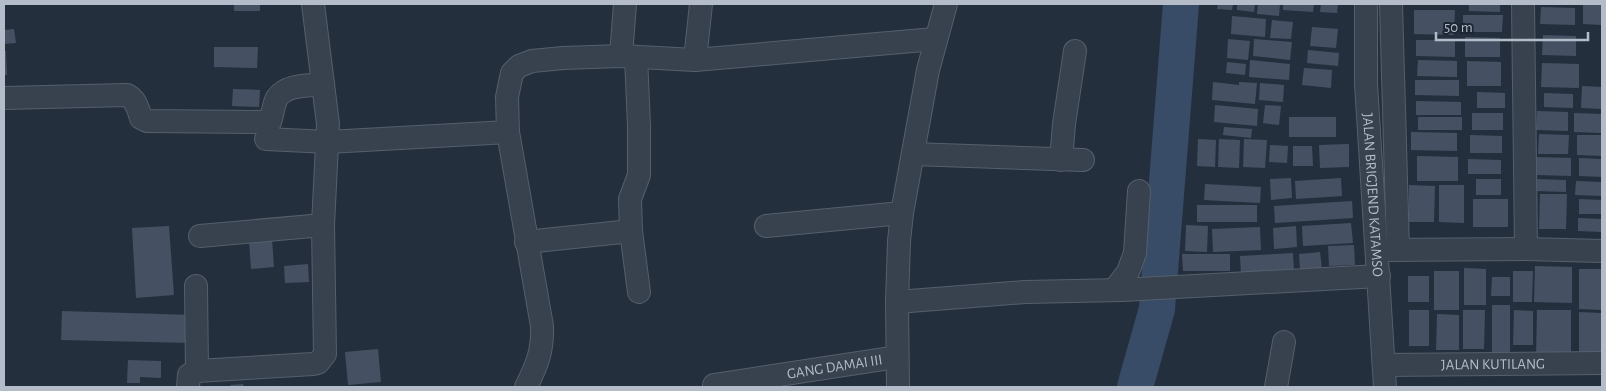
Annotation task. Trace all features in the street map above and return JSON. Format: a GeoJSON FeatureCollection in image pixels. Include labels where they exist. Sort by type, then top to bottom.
{"type":"FeatureCollection","features":[{"type":"Feature","properties":{"kind":"street"},"geometry":{"type":"LineString","coordinates":[[196,286],[193,379],[307,365],[318,363],[323,359],[325,354],[323,225],[328,124],[313,4]]}},
{"type":"Feature","properties":{"kind":"street"},"geometry":{"type":"LineString","coordinates":[[625,4],[629,56],[640,126],[639,175],[630,199],[630,231],[639,292]]}},
{"type":"Feature","properties":{"kind":"street"},"geometry":{"type":"LineString","coordinates":[[695,60],[701,4]]}},
{"type":"Feature","properties":{"kind":"street"},"geometry":{"type":"LineString","coordinates":[[898,387],[897,302],[902,213],[935,39],[946,4]]}},
{"type":"Feature","properties":{"kind":"street","name":"JALAN BRIGJEND KATAMSO"},"geometry":{"type":"LineString","coordinates":[[1366,4],[1366,84],[1372,170],[1388,250],[1379,276],[1385,387]]}},
{"type":"Feature","properties":{"kind":"street"},"geometry":{"type":"LineString","coordinates":[[1391,4],[1396,169],[1388,250],[1526,249],[1602,251]]}},
{"type":"Feature","properties":{"kind":"street"},"geometry":{"type":"LineString","coordinates":[[1523,4],[1526,249]]}},
{"type":"Feature","properties":{"kind":"street"},"geometry":{"type":"LineString","coordinates":[[526,387],[538,363],[542,344],[542,326],[508,132],[507,97],[512,72],[519,66],[532,61],[563,58],[629,56],[695,60],[935,39]]}},
{"type":"Feature","properties":{"kind":"street"},"geometry":{"type":"LineString","coordinates":[[1061,160],[1064,124],[1075,51]]}},
{"type":"Feature","properties":{"kind":"street"},"geometry":{"type":"LineString","coordinates":[[4,98],[127,95],[135,102],[141,118],[147,121],[270,122],[278,98],[286,90],[323,84]]}},
{"type":"Feature","properties":{"kind":"street"},"geometry":{"type":"LineString","coordinates":[[266,139],[328,142],[508,132]]}},
{"type":"Feature","properties":{"kind":"street"},"geometry":{"type":"LineString","coordinates":[[913,154],[1083,160]]}},
{"type":"Feature","properties":{"kind":"street"},"geometry":{"type":"LineString","coordinates":[[1372,170],[1396,169]]}},
{"type":"Feature","properties":{"kind":"street"},"geometry":{"type":"LineString","coordinates":[[1118,290],[1128,272],[1135,253],[1139,191]]}},
{"type":"Feature","properties":{"kind":"street"},"geometry":{"type":"LineString","coordinates":[[766,226],[902,213]]}},
{"type":"Feature","properties":{"kind":"street"},"geometry":{"type":"LineString","coordinates":[[200,236],[323,225]]}},
{"type":"Feature","properties":{"kind":"street"},"geometry":{"type":"LineString","coordinates":[[526,242],[630,231]]}},
{"type":"Feature","properties":{"kind":"street"},"geometry":{"type":"LineString","coordinates":[[897,302],[1025,292],[1118,290],[1379,276]]}},
{"type":"Feature","properties":{"kind":"street"},"geometry":{"type":"LineString","coordinates":[[1276,387],[1284,342]]}},
{"type":"Feature","properties":{"kind":"street","name":"GANG DAMAI III"},"geometry":{"type":"LineString","coordinates":[[714,385],[897,356]]}},
{"type":"Feature","properties":{"kind":"street","name":"JALAN KUTILANG"},"geometry":{"type":"LineString","coordinates":[[1384,365],[1602,363]]}},
{"type":"Feature","properties":{"kind":"building"},"geometry":{"type":"Polygon","coordinates":[[[234,4],[260,4],[260,11],[234,11],[234,4]]]}},
{"type":"Feature","properties":{"kind":"building"},"geometry":{"type":"Polygon","coordinates":[[[1218,4],[1233,4],[1232,10],[1217,9],[1218,4]]]}},
{"type":"Feature","properties":{"kind":"building"},"geometry":{"type":"Polygon","coordinates":[[[1237,4],[1255,4],[1254,12],[1237,10],[1237,4]]]}},
{"type":"Feature","properties":{"kind":"building"},"geometry":{"type":"Polygon","coordinates":[[[1258,4],[1280,4],[1279,16],[1257,14],[1258,4]]]}},
{"type":"Feature","properties":{"kind":"building"},"geometry":{"type":"Polygon","coordinates":[[[1283,4],[1314,4],[1313,12],[1283,10],[1283,4]]]}},
{"type":"Feature","properties":{"kind":"building"},"geometry":{"type":"Polygon","coordinates":[[[1321,4],[1338,4],[1337,13],[1320,12],[1321,4]]]}},
{"type":"Feature","properties":{"kind":"building"},"geometry":{"type":"Polygon","coordinates":[[[1469,4],[1500,4],[1500,12],[1469,11],[1469,4]]]}},
{"type":"Feature","properties":{"kind":"building"},"geometry":{"type":"Polygon","coordinates":[[[1583,4],[1602,4],[1602,25],[1583,24],[1583,4]]]}},
{"type":"Feature","properties":{"kind":"building"},"geometry":{"type":"Polygon","coordinates":[[[1541,7],[1575,8],[1575,25],[1540,24],[1541,7]]]}},
{"type":"Feature","properties":{"kind":"building"},"geometry":{"type":"Polygon","coordinates":[[[1414,10],[1455,10],[1454,35],[1414,34],[1414,10]]]}},
{"type":"Feature","properties":{"kind":"building"},"geometry":{"type":"Polygon","coordinates":[[[1463,15],[1503,15],[1502,32],[1463,32],[1463,15]]]}},
{"type":"Feature","properties":{"kind":"building"},"geometry":{"type":"Polygon","coordinates":[[[1232,16],[1266,19],[1265,37],[1231,34],[1232,16]]]}},
{"type":"Feature","properties":{"kind":"building"},"geometry":{"type":"Polygon","coordinates":[[[1272,20],[1293,22],[1291,39],[1270,38],[1272,20]]]}},
{"type":"Feature","properties":{"kind":"building"},"geometry":{"type":"Polygon","coordinates":[[[1312,27],[1338,29],[1336,48],[1310,46],[1312,27]]]}},
{"type":"Feature","properties":{"kind":"building"},"geometry":{"type":"Polygon","coordinates":[[[14,29],[16,43],[4,44],[4,30],[14,29]]]}},
{"type":"Feature","properties":{"kind":"building"},"geometry":{"type":"Polygon","coordinates":[[[1543,35],[1576,36],[1576,56],[1542,55],[1543,35]]]}},
{"type":"Feature","properties":{"kind":"building"},"geometry":{"type":"Polygon","coordinates":[[[1465,37],[1500,38],[1500,57],[1465,57],[1465,37]]]}},
{"type":"Feature","properties":{"kind":"building"},"geometry":{"type":"Polygon","coordinates":[[[1228,39],[1250,41],[1248,60],[1227,58],[1228,39]]]}},
{"type":"Feature","properties":{"kind":"building"},"geometry":{"type":"Polygon","coordinates":[[[1254,39],[1292,42],[1290,60],[1253,56],[1254,39]]]}},
{"type":"Feature","properties":{"kind":"building"},"geometry":{"type":"Polygon","coordinates":[[[1416,40],[1455,40],[1455,57],[1416,56],[1416,40]]]}},
{"type":"Feature","properties":{"kind":"building"},"geometry":{"type":"Polygon","coordinates":[[[214,47],[258,47],[257,68],[214,67],[214,47]]]}},
{"type":"Feature","properties":{"kind":"building"},"geometry":{"type":"Polygon","coordinates":[[[1308,50],[1339,53],[1338,66],[1307,63],[1308,50]]]}},
{"type":"Feature","properties":{"kind":"building"},"geometry":{"type":"Polygon","coordinates":[[[4,51],[6,51],[7,75],[4,75],[4,51]]]}},
{"type":"Feature","properties":{"kind":"building"},"geometry":{"type":"Polygon","coordinates":[[[1250,60],[1290,64],[1289,80],[1249,77],[1250,60]]]}},
{"type":"Feature","properties":{"kind":"building"},"geometry":{"type":"Polygon","coordinates":[[[1418,60],[1457,61],[1457,77],[1417,76],[1418,60]]]}},
{"type":"Feature","properties":{"kind":"building"},"geometry":{"type":"Polygon","coordinates":[[[1467,61],[1501,62],[1501,86],[1467,86],[1467,61]]]}},
{"type":"Feature","properties":{"kind":"building"},"geometry":{"type":"Polygon","coordinates":[[[1227,62],[1246,64],[1245,75],[1226,73],[1227,62]]]}},
{"type":"Feature","properties":{"kind":"building"},"geometry":{"type":"Polygon","coordinates":[[[1542,63],[1579,64],[1579,88],[1541,87],[1542,63]]]}},
{"type":"Feature","properties":{"kind":"building"},"geometry":{"type":"Polygon","coordinates":[[[1304,68],[1332,70],[1331,88],[1302,85],[1304,68]]]}},
{"type":"Feature","properties":{"kind":"building"},"geometry":{"type":"Polygon","coordinates":[[[1415,80],[1459,80],[1459,96],[1415,95],[1415,80]]]}},
{"type":"Feature","properties":{"kind":"building"},"geometry":{"type":"Polygon","coordinates":[[[1213,82],[1239,85],[1239,82],[1257,83],[1255,104],[1212,100],[1213,82]]]}},
{"type":"Feature","properties":{"kind":"building"},"geometry":{"type":"Polygon","coordinates":[[[1260,83],[1284,85],[1283,102],[1259,100],[1260,83]]]}},
{"type":"Feature","properties":{"kind":"building"},"geometry":{"type":"Polygon","coordinates":[[[1582,86],[1602,87],[1602,109],[1581,108],[1582,86]]]}},
{"type":"Feature","properties":{"kind":"building"},"geometry":{"type":"Polygon","coordinates":[[[233,89],[260,90],[259,107],[232,106],[233,89]]]}},
{"type":"Feature","properties":{"kind":"building"},"geometry":{"type":"Polygon","coordinates":[[[1477,92],[1505,93],[1505,108],[1477,108],[1477,92]]]}},
{"type":"Feature","properties":{"kind":"building"},"geometry":{"type":"Polygon","coordinates":[[[1544,93],[1573,94],[1573,108],[1544,107],[1544,93]]]}},
{"type":"Feature","properties":{"kind":"building"},"geometry":{"type":"Polygon","coordinates":[[[1416,101],[1461,102],[1461,115],[1416,115],[1416,101]]]}},
{"type":"Feature","properties":{"kind":"building"},"geometry":{"type":"Polygon","coordinates":[[[1215,105],[1258,109],[1257,126],[1214,122],[1215,105]]]}},
{"type":"Feature","properties":{"kind":"building"},"geometry":{"type":"Polygon","coordinates":[[[1265,105],[1281,106],[1279,125],[1263,123],[1265,105]]]}},
{"type":"Feature","properties":{"kind":"building"},"geometry":{"type":"Polygon","coordinates":[[[1537,111],[1568,112],[1568,131],[1536,130],[1537,111]]]}},
{"type":"Feature","properties":{"kind":"building"},"geometry":{"type":"Polygon","coordinates":[[[1472,113],[1503,113],[1503,130],[1472,130],[1472,113]]]}},
{"type":"Feature","properties":{"kind":"building"},"geometry":{"type":"Polygon","coordinates":[[[1574,113],[1602,114],[1602,133],[1574,132],[1574,113]]]}},
{"type":"Feature","properties":{"kind":"building"},"geometry":{"type":"Polygon","coordinates":[[[1289,117],[1336,117],[1336,137],[1289,137],[1289,117]]]}},
{"type":"Feature","properties":{"kind":"building"},"geometry":{"type":"Polygon","coordinates":[[[1418,117],[1462,117],[1462,130],[1418,130],[1418,117]]]}},
{"type":"Feature","properties":{"kind":"building"},"geometry":{"type":"Polygon","coordinates":[[[1224,127],[1252,129],[1251,138],[1223,135],[1224,127]]]}},
{"type":"Feature","properties":{"kind":"building"},"geometry":{"type":"Polygon","coordinates":[[[1411,132],[1457,133],[1457,151],[1411,150],[1411,132]]]}},
{"type":"Feature","properties":{"kind":"building"},"geometry":{"type":"Polygon","coordinates":[[[1539,134],[1569,135],[1568,154],[1538,154],[1539,134]]]}},
{"type":"Feature","properties":{"kind":"building"},"geometry":{"type":"Polygon","coordinates":[[[1470,135],[1502,136],[1502,153],[1470,153],[1470,135]]]}},
{"type":"Feature","properties":{"kind":"building"},"geometry":{"type":"Polygon","coordinates":[[[1577,135],[1602,135],[1602,156],[1577,155],[1577,135]]]}},
{"type":"Feature","properties":{"kind":"building"},"geometry":{"type":"Polygon","coordinates":[[[1198,139],[1216,140],[1215,167],[1197,166],[1198,139]]]}},
{"type":"Feature","properties":{"kind":"building"},"geometry":{"type":"Polygon","coordinates":[[[1219,139],[1240,140],[1239,168],[1218,167],[1219,139]]]}},
{"type":"Feature","properties":{"kind":"building"},"geometry":{"type":"Polygon","coordinates":[[[1244,139],[1267,140],[1265,168],[1243,167],[1244,139]]]}},
{"type":"Feature","properties":{"kind":"building"},"geometry":{"type":"Polygon","coordinates":[[[1349,144],[1349,167],[1320,168],[1319,145],[1349,144]]]}},
{"type":"Feature","properties":{"kind":"building"},"geometry":{"type":"Polygon","coordinates":[[[1270,145],[1288,146],[1287,163],[1269,162],[1270,145]]]}},
{"type":"Feature","properties":{"kind":"building"},"geometry":{"type":"Polygon","coordinates":[[[1293,146],[1312,146],[1313,166],[1293,166],[1293,146]]]}},
{"type":"Feature","properties":{"kind":"building"},"geometry":{"type":"Polygon","coordinates":[[[1417,156],[1458,157],[1458,181],[1417,181],[1417,156]]]}},
{"type":"Feature","properties":{"kind":"building"},"geometry":{"type":"Polygon","coordinates":[[[1537,157],[1571,158],[1571,176],[1537,175],[1537,157]]]}},
{"type":"Feature","properties":{"kind":"building"},"geometry":{"type":"Polygon","coordinates":[[[1579,158],[1602,159],[1602,177],[1579,176],[1579,158]]]}},
{"type":"Feature","properties":{"kind":"building"},"geometry":{"type":"Polygon","coordinates":[[[1468,159],[1501,160],[1501,174],[1468,174],[1468,159]]]}},
{"type":"Feature","properties":{"kind":"building"},"geometry":{"type":"Polygon","coordinates":[[[1291,178],[1292,198],[1271,200],[1270,179],[1291,178]]]}},
{"type":"Feature","properties":{"kind":"building"},"geometry":{"type":"Polygon","coordinates":[[[1341,178],[1342,196],[1296,199],[1295,181],[1341,178]]]}},
{"type":"Feature","properties":{"kind":"building"},"geometry":{"type":"Polygon","coordinates":[[[1476,179],[1501,179],[1501,195],[1476,195],[1476,179]]]}},
{"type":"Feature","properties":{"kind":"building"},"geometry":{"type":"Polygon","coordinates":[[[1536,179],[1566,180],[1566,192],[1535,191],[1536,179]]]}},
{"type":"Feature","properties":{"kind":"building"},"geometry":{"type":"Polygon","coordinates":[[[1576,181],[1602,182],[1602,196],[1575,195],[1576,181]]]}},
{"type":"Feature","properties":{"kind":"building"},"geometry":{"type":"Polygon","coordinates":[[[1205,184],[1261,187],[1260,203],[1204,200],[1205,184]]]}},
{"type":"Feature","properties":{"kind":"building"},"geometry":{"type":"Polygon","coordinates":[[[1409,185],[1435,186],[1434,222],[1409,222],[1409,185]]]}},
{"type":"Feature","properties":{"kind":"building"},"geometry":{"type":"Polygon","coordinates":[[[1439,185],[1464,185],[1464,223],[1439,222],[1439,185]]]}},
{"type":"Feature","properties":{"kind":"building"},"geometry":{"type":"Polygon","coordinates":[[[1540,194],[1567,194],[1566,229],[1539,229],[1540,194]]]}},
{"type":"Feature","properties":{"kind":"building"},"geometry":{"type":"Polygon","coordinates":[[[1473,199],[1508,199],[1508,227],[1473,227],[1473,199]]]}},
{"type":"Feature","properties":{"kind":"building"},"geometry":{"type":"Polygon","coordinates":[[[1579,199],[1602,200],[1602,214],[1579,214],[1579,199]]]}},
{"type":"Feature","properties":{"kind":"building"},"geometry":{"type":"Polygon","coordinates":[[[1352,201],[1353,218],[1275,223],[1274,206],[1352,201]]]}},
{"type":"Feature","properties":{"kind":"building"},"geometry":{"type":"Polygon","coordinates":[[[1197,205],[1257,205],[1257,222],[1197,222],[1197,205]]]}},
{"type":"Feature","properties":{"kind":"building"},"geometry":{"type":"Polygon","coordinates":[[[1578,218],[1602,219],[1601,232],[1578,231],[1578,218]]]}},
{"type":"Feature","properties":{"kind":"building"},"geometry":{"type":"Polygon","coordinates":[[[1351,223],[1353,243],[1303,246],[1302,226],[1351,223]]]}},
{"type":"Feature","properties":{"kind":"building"},"geometry":{"type":"Polygon","coordinates":[[[1186,225],[1208,226],[1207,252],[1185,251],[1186,225]]]}},
{"type":"Feature","properties":{"kind":"building"},"geometry":{"type":"Polygon","coordinates":[[[169,226],[174,295],[136,298],[132,228],[169,226]]]}},
{"type":"Feature","properties":{"kind":"building"},"geometry":{"type":"Polygon","coordinates":[[[1296,226],[1297,247],[1274,249],[1273,228],[1296,226]]]}},
{"type":"Feature","properties":{"kind":"building"},"geometry":{"type":"Polygon","coordinates":[[[1260,227],[1261,250],[1213,252],[1212,229],[1260,227]]]}},
{"type":"Feature","properties":{"kind":"building"},"geometry":{"type":"Polygon","coordinates":[[[272,239],[274,267],[251,269],[249,241],[272,239]]]}},
{"type":"Feature","properties":{"kind":"building"},"geometry":{"type":"Polygon","coordinates":[[[1354,245],[1355,265],[1329,266],[1328,246],[1354,245]]]}},
{"type":"Feature","properties":{"kind":"building"},"geometry":{"type":"Polygon","coordinates":[[[1320,252],[1322,269],[1300,270],[1299,254],[1320,252]]]}},
{"type":"Feature","properties":{"kind":"building"},"geometry":{"type":"Polygon","coordinates":[[[1293,253],[1294,271],[1241,274],[1240,256],[1293,253]]]}},
{"type":"Feature","properties":{"kind":"building"},"geometry":{"type":"Polygon","coordinates":[[[1182,254],[1230,254],[1230,271],[1183,271],[1182,254]]]}},
{"type":"Feature","properties":{"kind":"building"},"geometry":{"type":"Polygon","coordinates":[[[308,264],[309,282],[285,283],[284,266],[308,264]]]}},
{"type":"Feature","properties":{"kind":"building"},"geometry":{"type":"Polygon","coordinates":[[[1535,266],[1572,267],[1572,303],[1534,302],[1535,266]]]}},
{"type":"Feature","properties":{"kind":"building"},"geometry":{"type":"Polygon","coordinates":[[[1464,268],[1486,269],[1486,305],[1464,305],[1464,268]]]}},
{"type":"Feature","properties":{"kind":"building"},"geometry":{"type":"Polygon","coordinates":[[[1579,269],[1602,269],[1602,310],[1579,309],[1579,269]]]}},
{"type":"Feature","properties":{"kind":"building"},"geometry":{"type":"Polygon","coordinates":[[[1434,271],[1459,271],[1459,310],[1434,310],[1434,271]]]}},
{"type":"Feature","properties":{"kind":"building"},"geometry":{"type":"Polygon","coordinates":[[[1513,271],[1533,271],[1532,302],[1513,302],[1513,271]]]}},
{"type":"Feature","properties":{"kind":"building"},"geometry":{"type":"Polygon","coordinates":[[[1408,276],[1429,276],[1429,302],[1408,302],[1408,276]]]}},
{"type":"Feature","properties":{"kind":"building"},"geometry":{"type":"Polygon","coordinates":[[[1492,277],[1510,277],[1510,296],[1491,296],[1492,277]]]}},
{"type":"Feature","properties":{"kind":"building"},"geometry":{"type":"Polygon","coordinates":[[[1492,305],[1510,305],[1510,353],[1492,352],[1492,305]]]}},
{"type":"Feature","properties":{"kind":"building"},"geometry":{"type":"Polygon","coordinates":[[[1409,310],[1429,310],[1429,346],[1409,346],[1409,310]]]}},
{"type":"Feature","properties":{"kind":"building"},"geometry":{"type":"Polygon","coordinates":[[[1463,310],[1485,310],[1484,349],[1463,349],[1463,310]]]}},
{"type":"Feature","properties":{"kind":"building"},"geometry":{"type":"Polygon","coordinates":[[[1514,310],[1533,311],[1533,345],[1513,345],[1514,310]]]}},
{"type":"Feature","properties":{"kind":"building"},"geometry":{"type":"Polygon","coordinates":[[[1537,310],[1571,310],[1571,357],[1536,357],[1537,310]]]}},
{"type":"Feature","properties":{"kind":"building"},"geometry":{"type":"Polygon","coordinates":[[[62,311],[193,315],[193,343],[61,340],[62,311]]]}},
{"type":"Feature","properties":{"kind":"building"},"geometry":{"type":"Polygon","coordinates":[[[1579,312],[1602,313],[1602,353],[1579,353],[1579,312]]]}},
{"type":"Feature","properties":{"kind":"building"},"geometry":{"type":"Polygon","coordinates":[[[1437,314],[1459,315],[1459,350],[1436,350],[1437,314]]]}},
{"type":"Feature","properties":{"kind":"building"},"geometry":{"type":"Polygon","coordinates":[[[378,349],[381,382],[348,385],[345,352],[378,349]]]}},
{"type":"Feature","properties":{"kind":"building"},"geometry":{"type":"Polygon","coordinates":[[[128,360],[161,361],[161,378],[140,377],[140,383],[127,383],[128,360]]]}},
{"type":"Feature","properties":{"kind":"building"},"geometry":{"type":"Polygon","coordinates":[[[243,384],[244,387],[230,387],[230,385],[243,384]]]}},
{"type":"Feature","properties":{"kind":"waterway"},"geometry":{"type":"LineString","coordinates":[[1135,387],[1157,309],[1181,4]]}}]}
